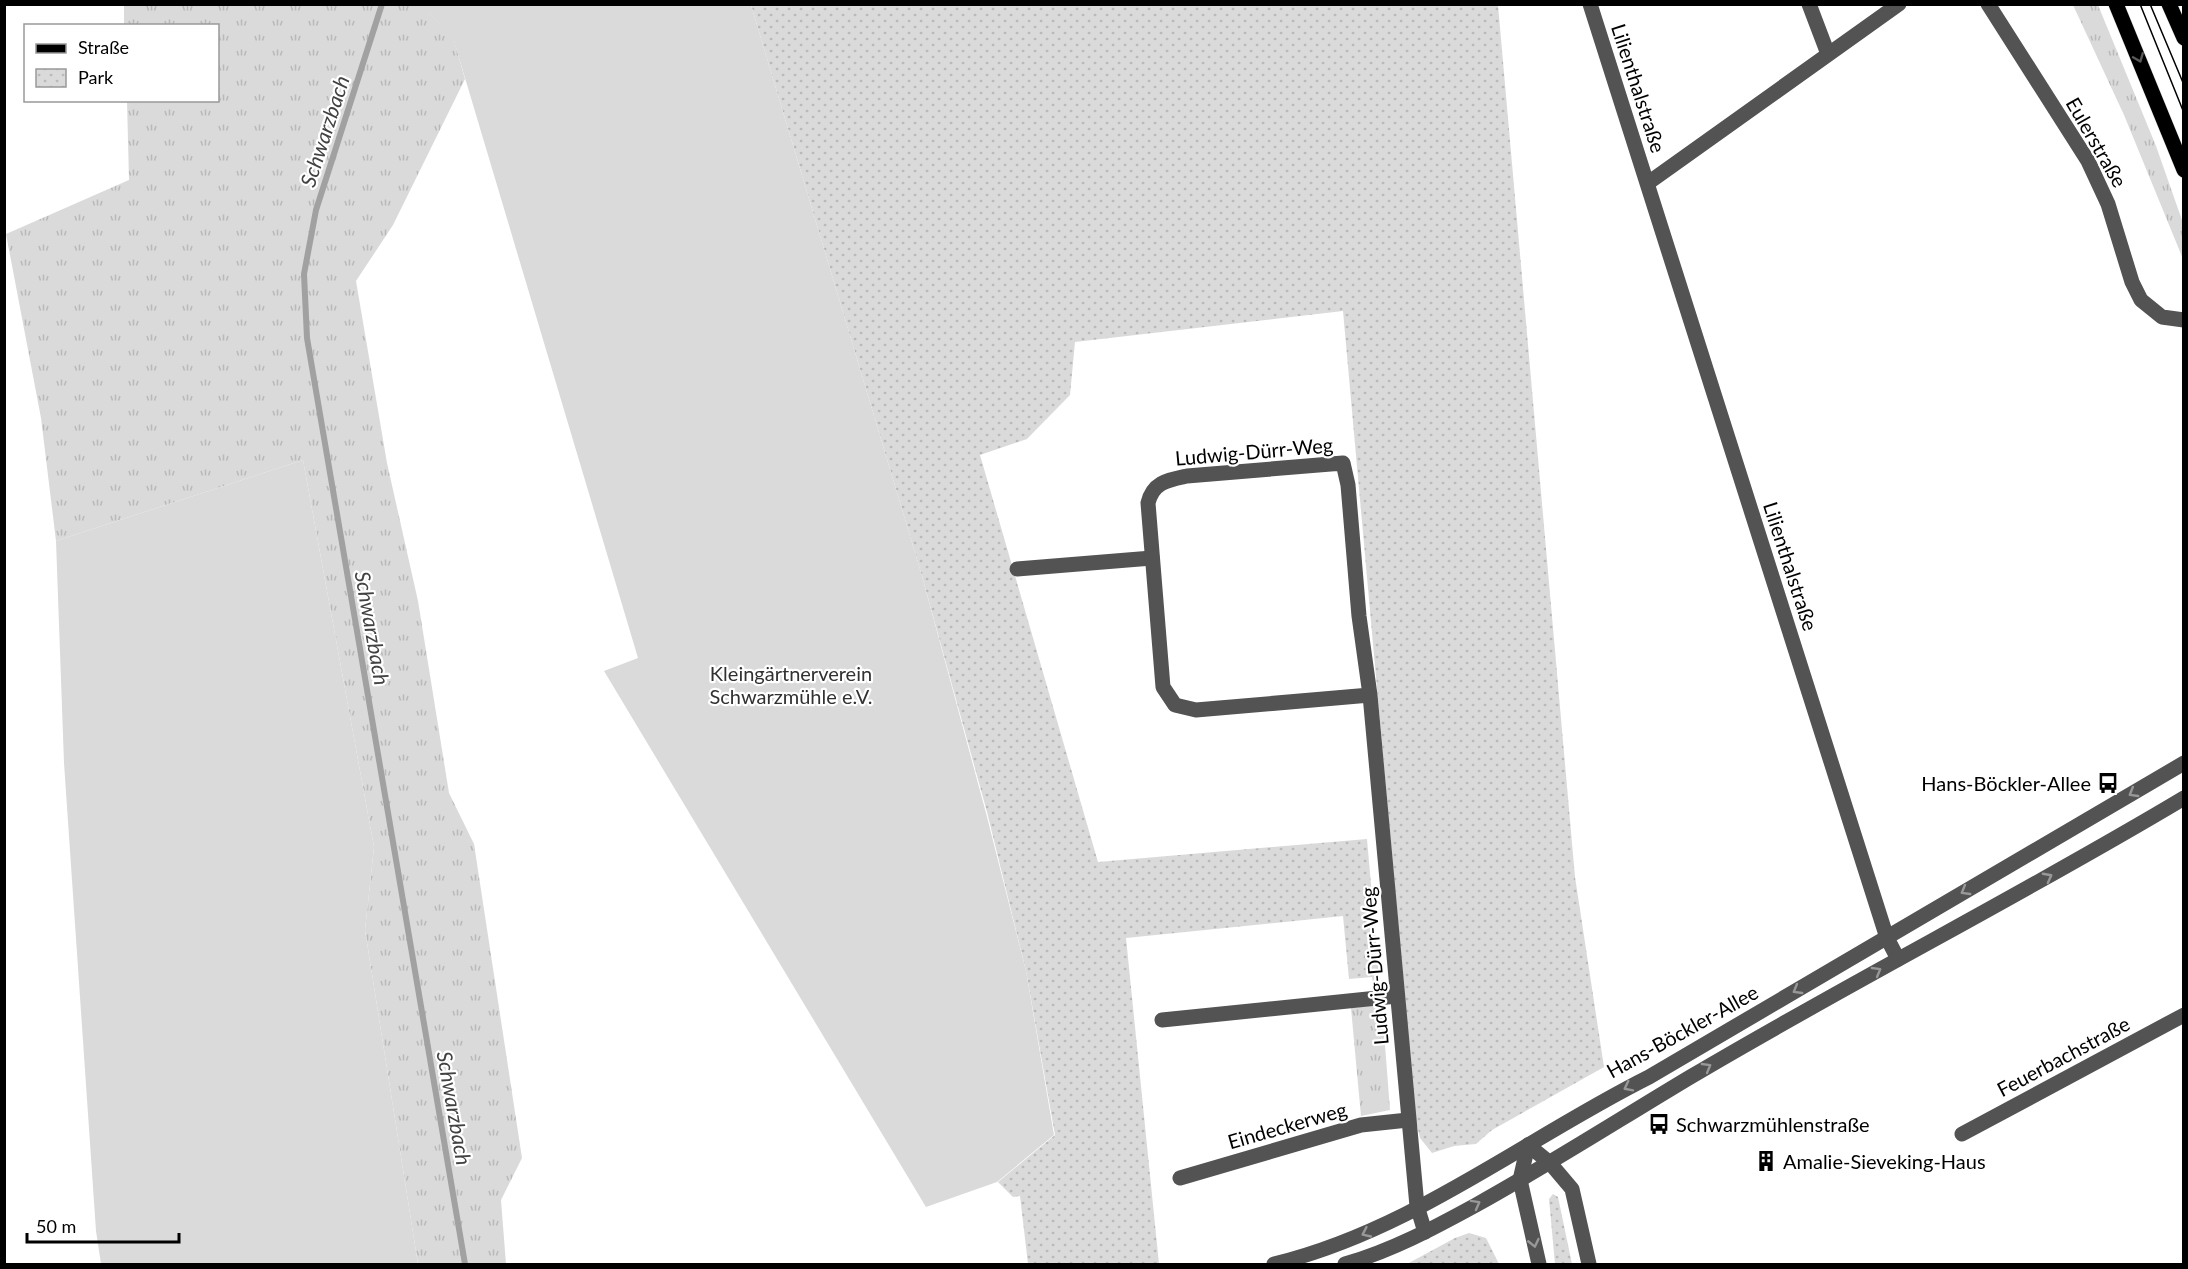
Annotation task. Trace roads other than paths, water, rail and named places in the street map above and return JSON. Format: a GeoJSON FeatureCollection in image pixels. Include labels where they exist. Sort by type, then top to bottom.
{"type":"FeatureCollection","features":[{"type":"Feature","properties":{"kind":"main road"},"geometry":{"type":"LineString","coordinates":[[2116,4],[2184,170]]}},
{"type":"Feature","properties":{"kind":"main road"},"geometry":{"type":"LineString","coordinates":[[2169,4],[2184,38]]}},
{"type":"Feature","properties":{"kind":"street","name":"Lilienthalstraße"},"geometry":{"type":"LineString","coordinates":[[1590,4],[1887,938],[1898,959]]}},
{"type":"Feature","properties":{"kind":"street"},"geometry":{"type":"LineString","coordinates":[[1809,4],[1828,54]]}},
{"type":"Feature","properties":{"kind":"street","name":"Lilienthalstraße"},"geometry":{"type":"LineString","coordinates":[[1648,183],[1899,4]]}},
{"type":"Feature","properties":{"kind":"street","name":"Eulerstraße"},"geometry":{"type":"LineString","coordinates":[[1988,4],[2088,161],[2108,204],[2132,282],[2141,300],[2163,317],[2184,320]]}},
{"type":"Feature","properties":{"kind":"street","name":"Ludwig-Dürr-Weg"},"geometry":{"type":"LineString","coordinates":[[1370,694],[1196,710],[1175,705],[1163,687],[1148,503],[1153,489],[1166,480],[1343,463],[1348,485],[1359,616],[1370,694],[1408,1120],[1418,1206],[1425,1233]]}},
{"type":"Feature","properties":{"kind":"street"},"geometry":{"type":"LineString","coordinates":[[1017,569],[1152,558]]}},
{"type":"Feature","properties":{"kind":"street","name":"Hans-Böckler-Allee"},"geometry":{"type":"LineString","coordinates":[[1418,1206],[1528,1145],[1594,1104],[1649,1077],[2184,763]]}},
{"type":"Feature","properties":{"kind":"street"},"geometry":{"type":"LineString","coordinates":[[1345,1264],[1425,1233],[1550,1163],[1692,1076],[1898,959],[2072,864],[2184,798]]}},
{"type":"Feature","properties":{"kind":"street"},"geometry":{"type":"LineString","coordinates":[[1162,1020],[1397,996]]}},
{"type":"Feature","properties":{"kind":"street","name":"Feuerbachstraße"},"geometry":{"type":"LineString","coordinates":[[1962,1134],[2184,1015]]}},
{"type":"Feature","properties":{"kind":"street","name":"Eindeckerweg"},"geometry":{"type":"LineString","coordinates":[[1180,1178],[1361,1125],[1408,1120]]}},
{"type":"Feature","properties":{"kind":"street"},"geometry":{"type":"LineString","coordinates":[[1539,1264],[1520,1180],[1528,1145],[1550,1163],[1572,1189],[1589,1264]]}},
{"type":"Feature","properties":{"kind":"street"},"geometry":{"type":"LineString","coordinates":[[1274,1264],[1346,1243],[1418,1206]]}},
{"type":"Feature","properties":{"kind":"waterway","name":"Schwarzbach"},"geometry":{"type":"LineString","coordinates":[[382,4],[316,210],[304,274],[307,338],[465,1264]]}},
{"type":"Feature","properties":{"kind":"tram line"},"geometry":{"type":"LineString","coordinates":[[2140,4],[2184,113]]}},
{"type":"Feature","properties":{"kind":"tram line"},"geometry":{"type":"LineString","coordinates":[[2150,4],[2184,85]]}},
{"type":"Feature","properties":{"kind":"place","name":"Hans-Böckler-Allee"},"geometry":{"type":"Point","coordinates":[2108,783]}},
{"type":"Feature","properties":{"kind":"place","name":"Schwarzmühlenstraße"},"geometry":{"type":"Point","coordinates":[1659,1124]}},
{"type":"Feature","properties":{"kind":"place","name":"Amalie-Sieveking-Haus"},"geometry":{"type":"Point","coordinates":[1766,1161]}},
{"type":"Feature","properties":{"kind":"park label","name":"Kleingärtnerverein Schwarzmühle e.V."},"geometry":{"type":"Point","coordinates":[791,684]}}]}
